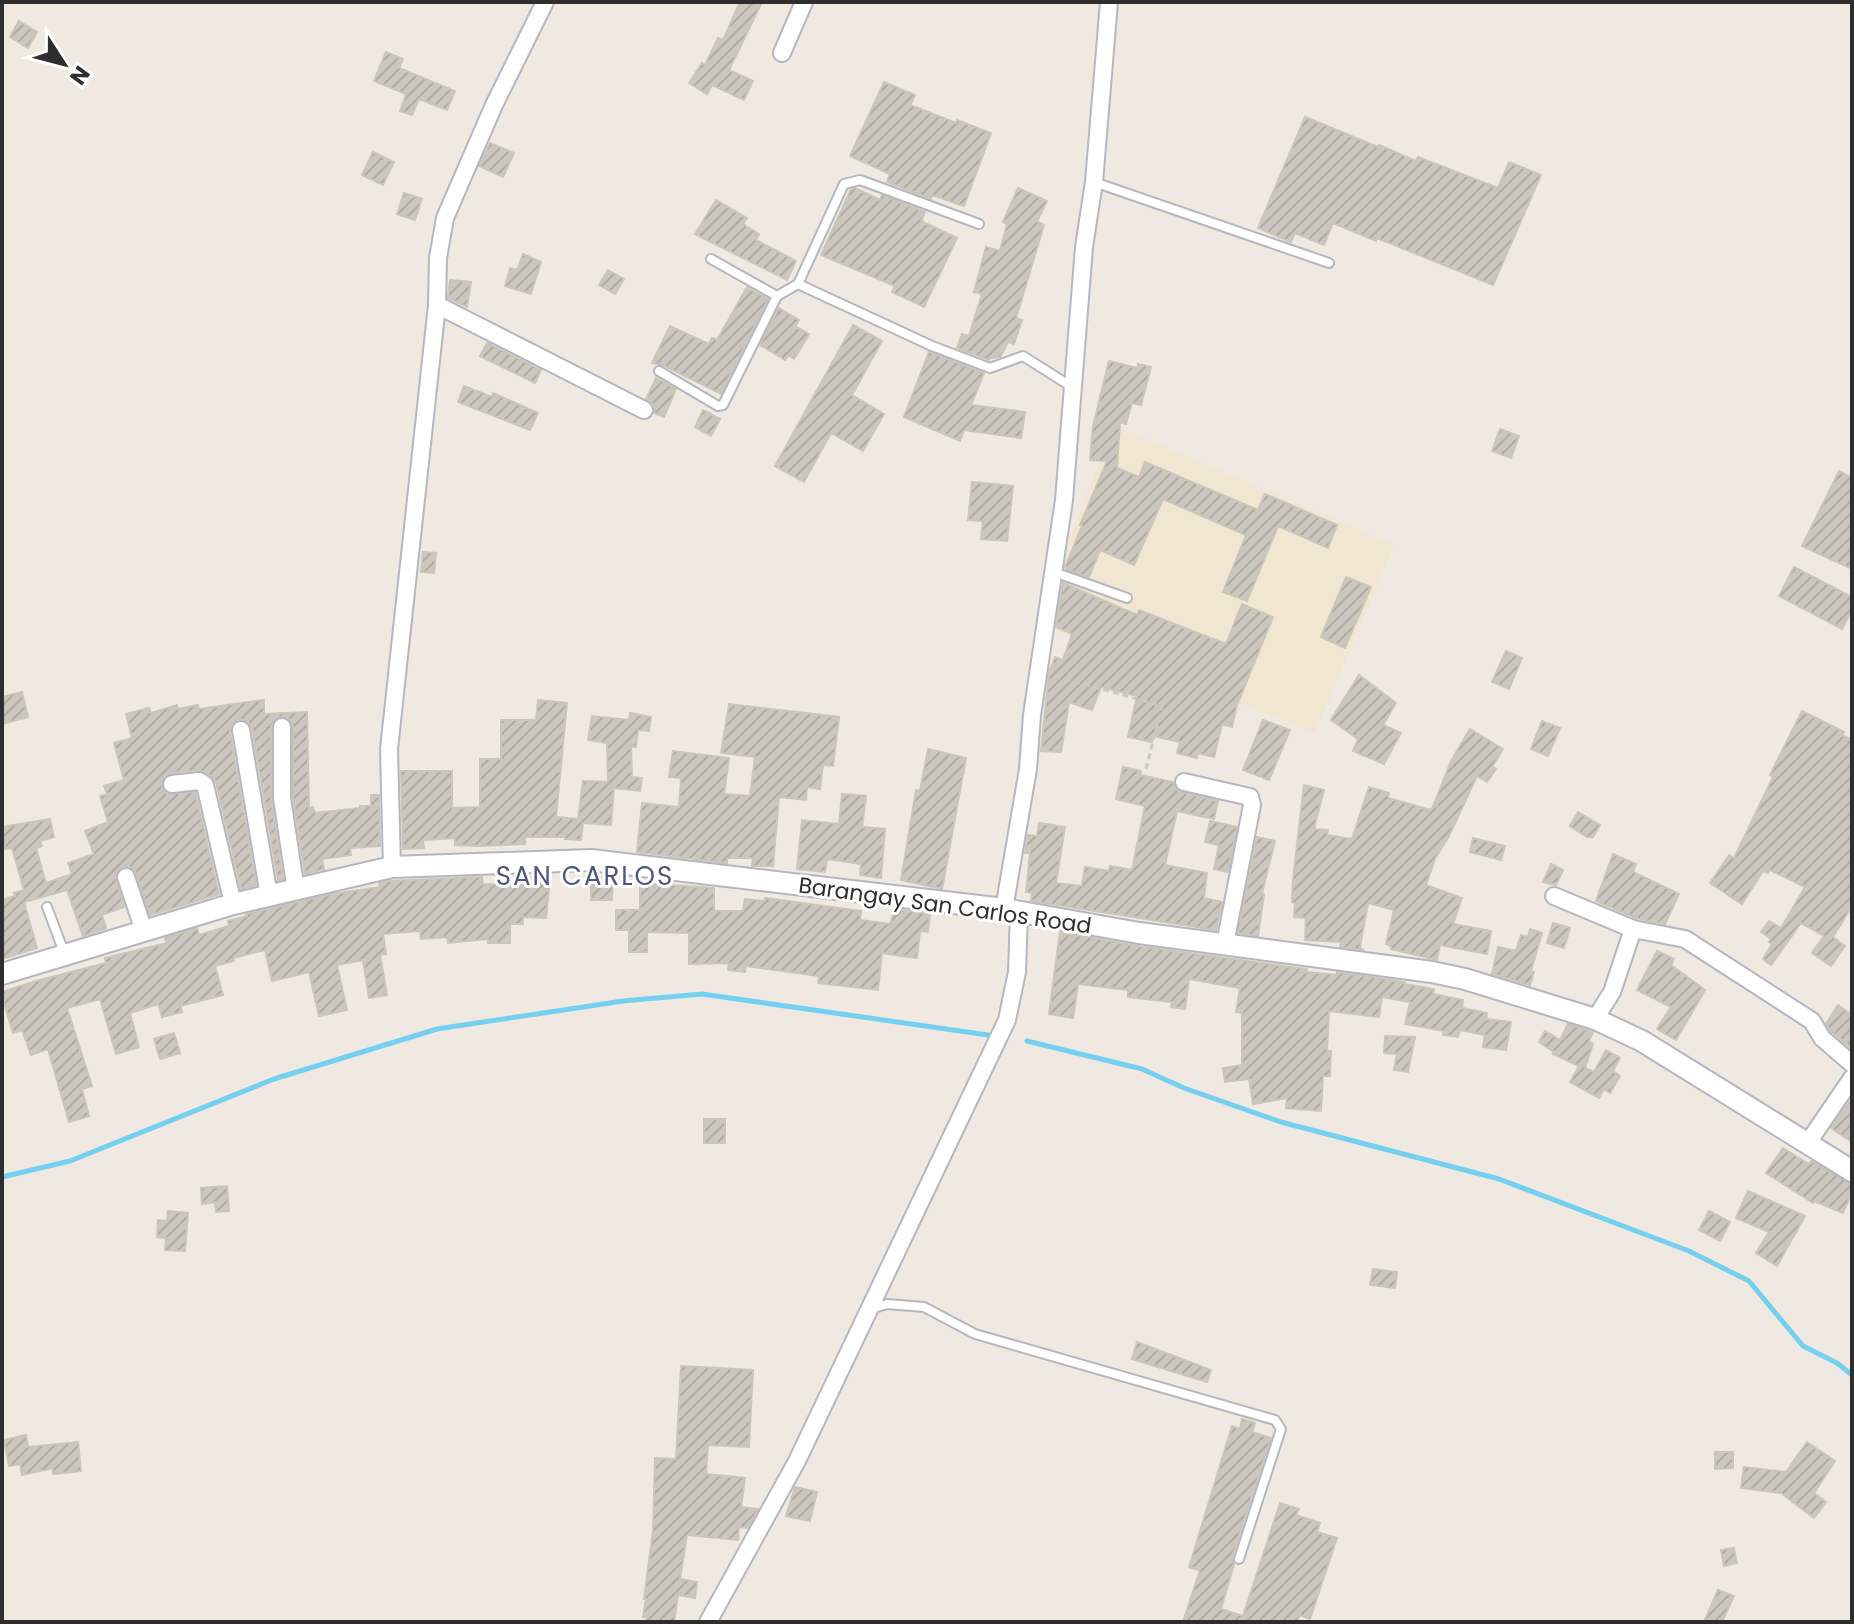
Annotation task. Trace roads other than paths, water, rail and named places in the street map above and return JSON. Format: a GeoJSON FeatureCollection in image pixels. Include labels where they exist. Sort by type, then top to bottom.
{"type":"FeatureCollection","features":[{"type":"Feature","properties":{"kind":"street"},"geometry":{"type":"LineString","coordinates":[[392,867],[389,749],[437,305],[438,258],[445,218],[494,105],[545,2]]}},
{"type":"Feature","properties":{"kind":"street"},"geometry":{"type":"LineString","coordinates":[[782,53],[804,2]]}},
{"type":"Feature","properties":{"kind":"street"},"geometry":{"type":"LineString","coordinates":[[708,1622],[797,1461],[1007,1020],[1017,972],[1011,910],[1032,715],[1064,500],[1084,247],[1094,182],[1109,2]]}},
{"type":"Feature","properties":{"kind":"street"},"geometry":{"type":"LineString","coordinates":[[437,305],[644,410]]}},
{"type":"Feature","properties":{"kind":"street"},"geometry":{"type":"LineString","coordinates":[[282,727],[282,798],[296,891]]}},
{"type":"Feature","properties":{"kind":"street"},"geometry":{"type":"LineString","coordinates":[[241,730],[269,896]]}},
{"type":"Feature","properties":{"kind":"street"},"geometry":{"type":"LineString","coordinates":[[172,784],[192,781],[205,785],[233,904]]}},
{"type":"Feature","properties":{"kind":"street"},"geometry":{"type":"LineString","coordinates":[[1184,782],[1250,797],[1252,805],[1225,944]]}},
{"type":"Feature","properties":{"kind":"street","name":"Barangay San Carlos Road"},"geometry":{"type":"LineString","coordinates":[[2,974],[233,904],[392,867],[591,860],[1011,910],[1465,979],[1595,1019],[1642,1041],[1852,1171]]}},
{"type":"Feature","properties":{"kind":"street"},"geometry":{"type":"LineString","coordinates":[[126,877],[144,931]]}},
{"type":"Feature","properties":{"kind":"street"},"geometry":{"type":"LineString","coordinates":[[1554,896],[1633,929],[1685,939],[1812,1021],[1822,1038],[1852,1064]]}},
{"type":"Feature","properties":{"kind":"street"},"geometry":{"type":"LineString","coordinates":[[1595,1019],[1612,992],[1633,929]]}},
{"type":"Feature","properties":{"kind":"street"},"geometry":{"type":"LineString","coordinates":[[1807,1144],[1852,1078]]}},
{"type":"Feature","properties":{"kind":"lane"},"geometry":{"type":"LineString","coordinates":[[659,371],[718,406],[723,405],[777,296],[798,284],[844,184],[860,180],[979,224]]}},
{"type":"Feature","properties":{"kind":"lane"},"geometry":{"type":"LineString","coordinates":[[1094,182],[1329,263]]}},
{"type":"Feature","properties":{"kind":"lane"},"geometry":{"type":"LineString","coordinates":[[711,259],[777,296]]}},
{"type":"Feature","properties":{"kind":"lane"},"geometry":{"type":"LineString","coordinates":[[798,284],[932,346],[990,368],[1023,356],[1072,387]]}},
{"type":"Feature","properties":{"kind":"lane"},"geometry":{"type":"LineString","coordinates":[[1054,572],[1127,598]]}},
{"type":"Feature","properties":{"kind":"lane"},"geometry":{"type":"LineString","coordinates":[[47,907],[65,956]]}},
{"type":"Feature","properties":{"kind":"lane"},"geometry":{"type":"LineString","coordinates":[[871,1309],[887,1304],[924,1307],[975,1334],[1275,1420],[1281,1429],[1239,1559]]}},
{"type":"Feature","properties":{"kind":"waterway"},"geometry":{"type":"LineString","coordinates":[[2,1177],[70,1161],[274,1079],[437,1029],[623,1001],[702,994],[988,1035]]}},
{"type":"Feature","properties":{"kind":"waterway"},"geometry":{"type":"LineString","coordinates":[[1027,1041],[1142,1069],[1184,1088],[1281,1122],[1499,1179],[1689,1251],[1749,1281],[1803,1346],[1837,1363],[1852,1375]]}},
{"type":"Feature","properties":{"kind":"district","name":"SAN CARLOS"},"geometry":{"type":"Point","coordinates":[585,876]}}]}
